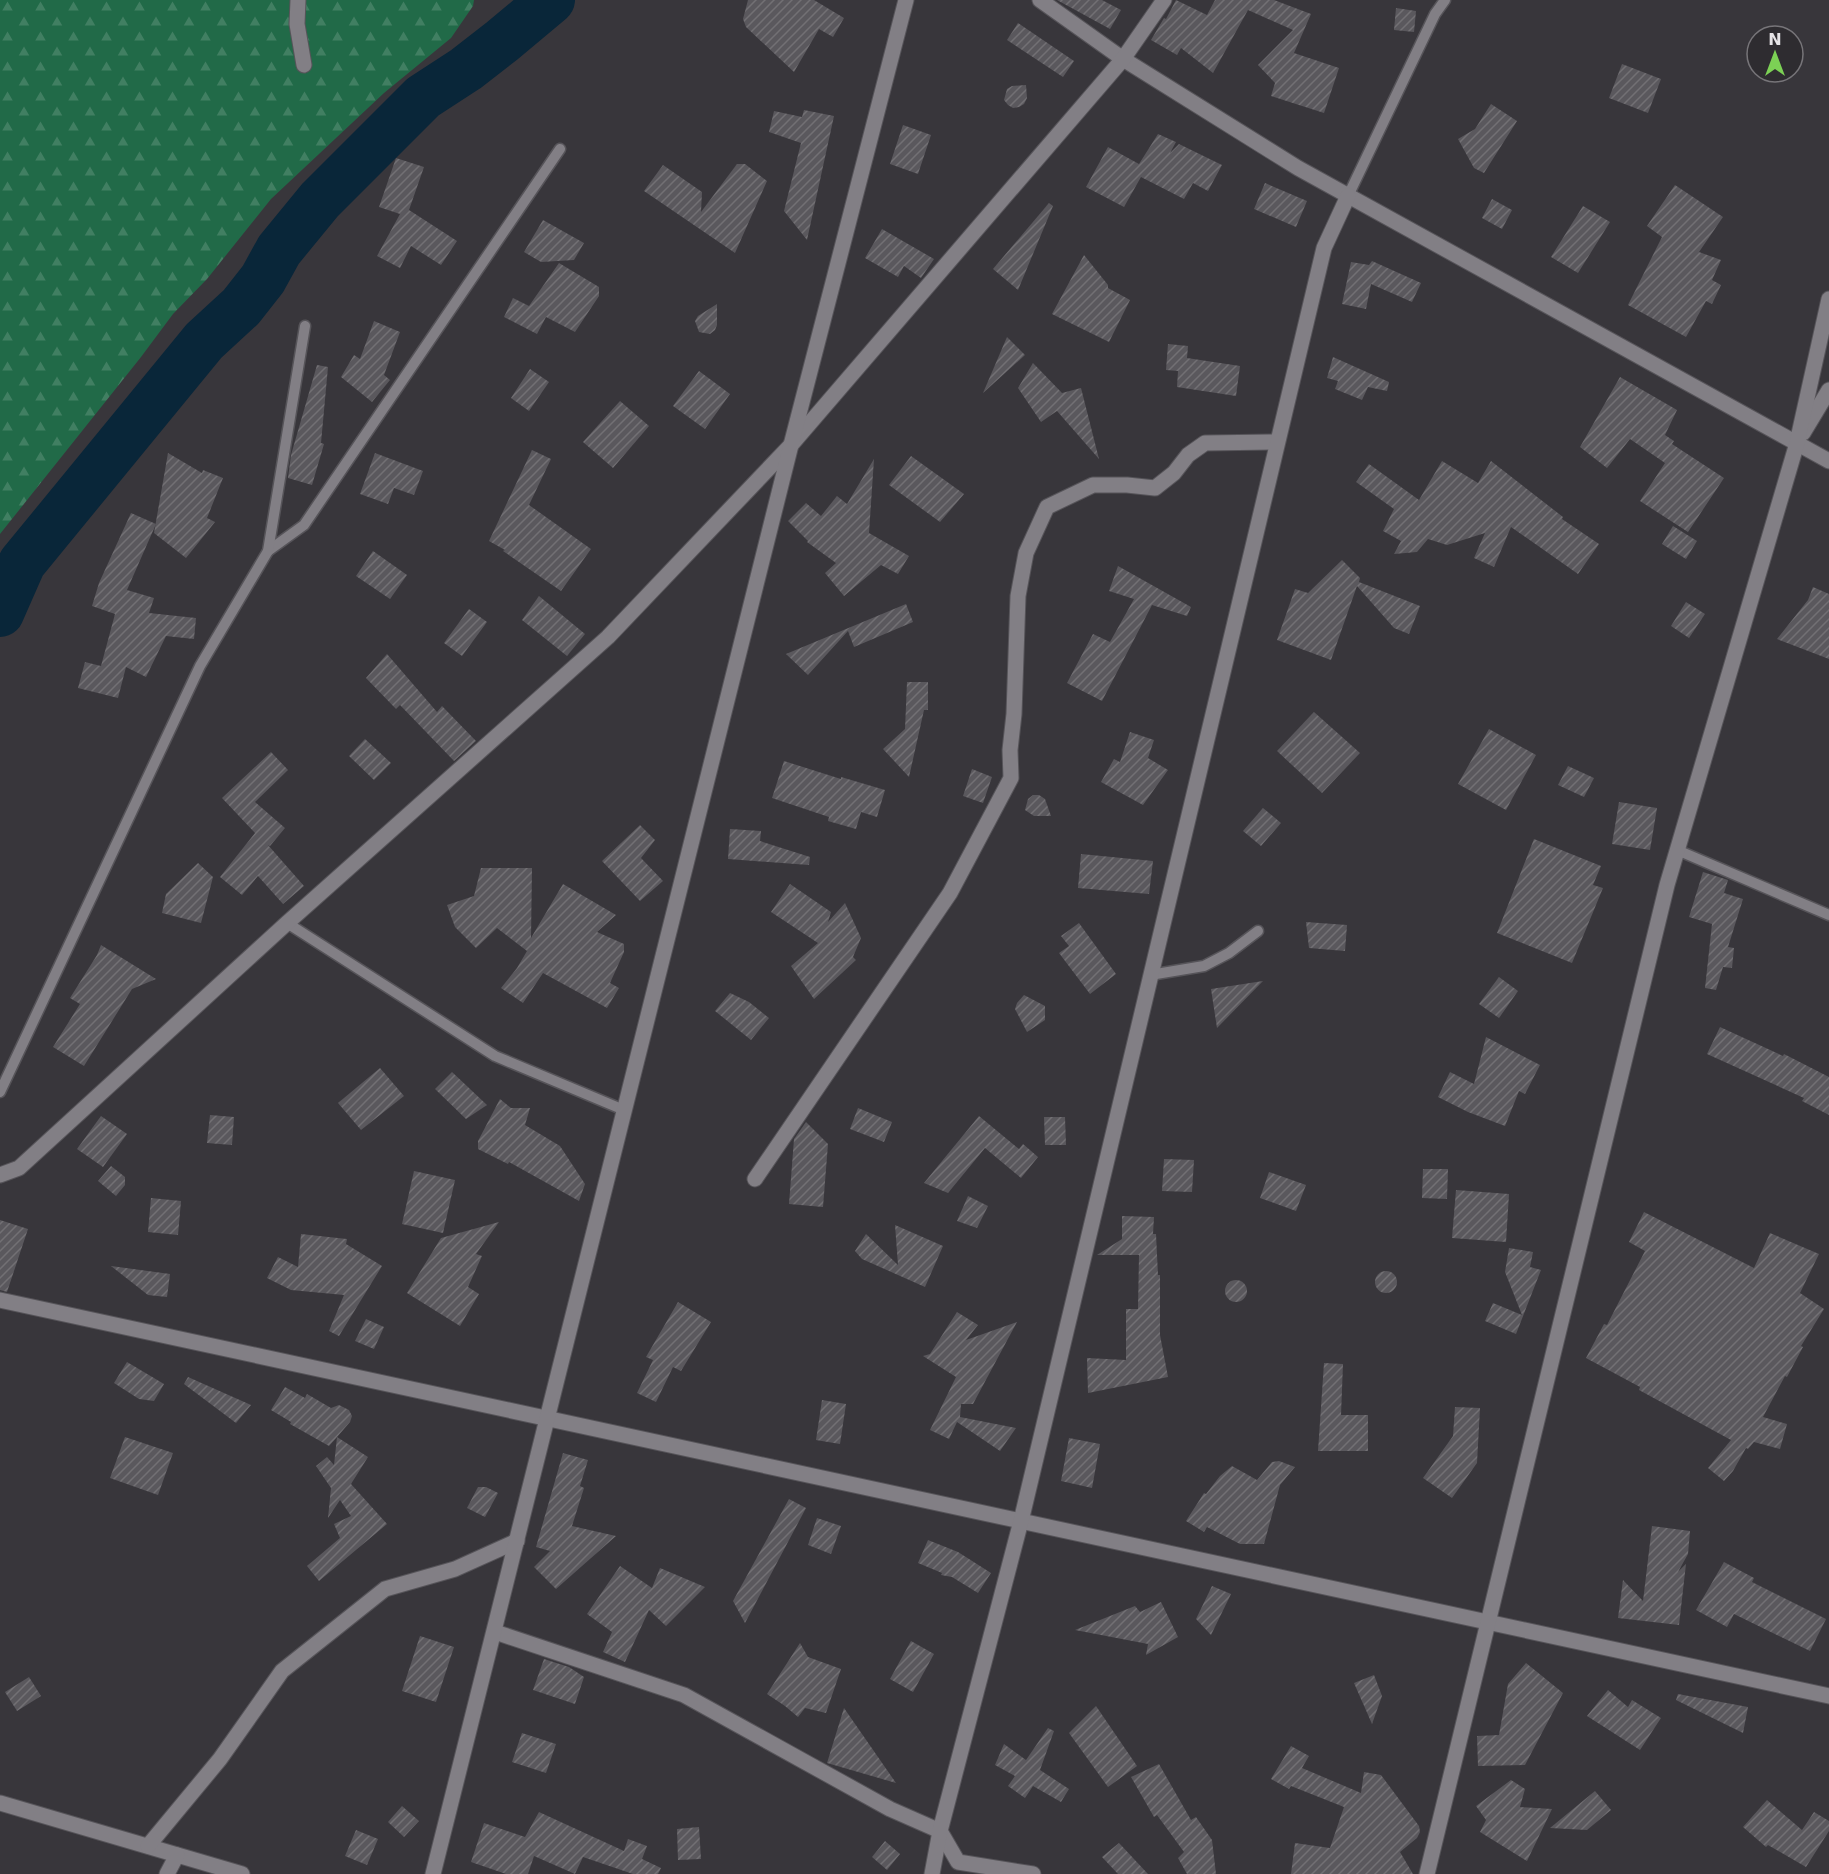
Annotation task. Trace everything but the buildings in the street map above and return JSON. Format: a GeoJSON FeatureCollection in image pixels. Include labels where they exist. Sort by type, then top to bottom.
{"type":"FeatureCollection","features":[{"type":"Feature","properties":{"kind":"street"},"geometry":{"type":"LineString","coordinates":[[298,0],[297,24],[304,65]]}},
{"type":"Feature","properties":{"kind":"street"},"geometry":{"type":"LineString","coordinates":[[433,1874],[790,445],[906,0]]}},
{"type":"Feature","properties":{"kind":"street"},"geometry":{"type":"LineString","coordinates":[[1040,0],[1124,59],[1298,168],[1829,461]]}},
{"type":"Feature","properties":{"kind":"street"},"geometry":{"type":"LineString","coordinates":[[0,1175],[20,1168],[287,922],[608,637],[790,445],[1124,59],[1164,0]]}},
{"type":"Feature","properties":{"kind":"street"},"geometry":{"type":"LineString","coordinates":[[932,1874],[940,1831],[1020,1521],[1324,248],[1348,196]]}},
{"type":"Feature","properties":{"kind":"street"},"geometry":{"type":"LineString","coordinates":[[1427,1874],[1667,885],[1797,443],[1829,299]]}},
{"type":"Feature","properties":{"kind":"street"},"geometry":{"type":"LineString","coordinates":[[1797,443],[1829,390]]}},
{"type":"Feature","properties":{"kind":"street"},"geometry":{"type":"LineString","coordinates":[[755,1179],[950,894],[1011,778],[1010,750],[1014,714],[1018,596],[1026,553],[1047,507],[1093,485],[1127,485],[1155,489],[1174,473],[1188,455],[1205,443],[1277,442]]}},
{"type":"Feature","properties":{"kind":"street"},"geometry":{"type":"LineString","coordinates":[[0,1300],[1829,1696]]}},
{"type":"Feature","properties":{"kind":"street"},"geometry":{"type":"LineString","coordinates":[[148,1846],[220,1759],[282,1671],[385,1589],[455,1569],[517,1541]]}},
{"type":"Feature","properties":{"kind":"street"},"geometry":{"type":"LineString","coordinates":[[495,1632],[684,1695],[890,1809],[940,1831],[958,1862],[1033,1874]]}},
{"type":"Feature","properties":{"kind":"street"},"geometry":{"type":"LineString","coordinates":[[0,1803],[242,1874]]}},
{"type":"Feature","properties":{"kind":"street"},"geometry":{"type":"LineString","coordinates":[[167,1874],[177,1855]]}},
{"type":"Feature","properties":{"kind":"lane"},"geometry":{"type":"LineString","coordinates":[[1348,196],[1435,15],[1445,0]]}},
{"type":"Feature","properties":{"kind":"lane"},"geometry":{"type":"LineString","coordinates":[[268,551],[304,525],[560,149]]}},
{"type":"Feature","properties":{"kind":"lane"},"geometry":{"type":"LineString","coordinates":[[0,1092],[200,666],[268,551],[305,326]]}},
{"type":"Feature","properties":{"kind":"lane"},"geometry":{"type":"LineString","coordinates":[[1677,850],[1829,915]]}},
{"type":"Feature","properties":{"kind":"lane"},"geometry":{"type":"LineString","coordinates":[[287,922],[495,1056],[624,1110]]}},
{"type":"Feature","properties":{"kind":"lane"},"geometry":{"type":"LineString","coordinates":[[1150,975],[1204,966],[1229,953],[1258,931]]}},
{"type":"Feature","properties":{"kind":"green space"},"geometry":{"type":"Polygon","coordinates":[[[0,0],[474,0],[473,6],[451,38],[384,93],[271,199],[207,279],[173,314],[0,534],[0,0]]]}},
{"type":"Feature","properties":{"kind":"waterway"},"geometry":{"type":"LineString","coordinates":[[0,613],[22,563],[204,341],[241,307],[263,279],[279,250],[320,200],[423,97],[466,69],[551,0]]}}]}
